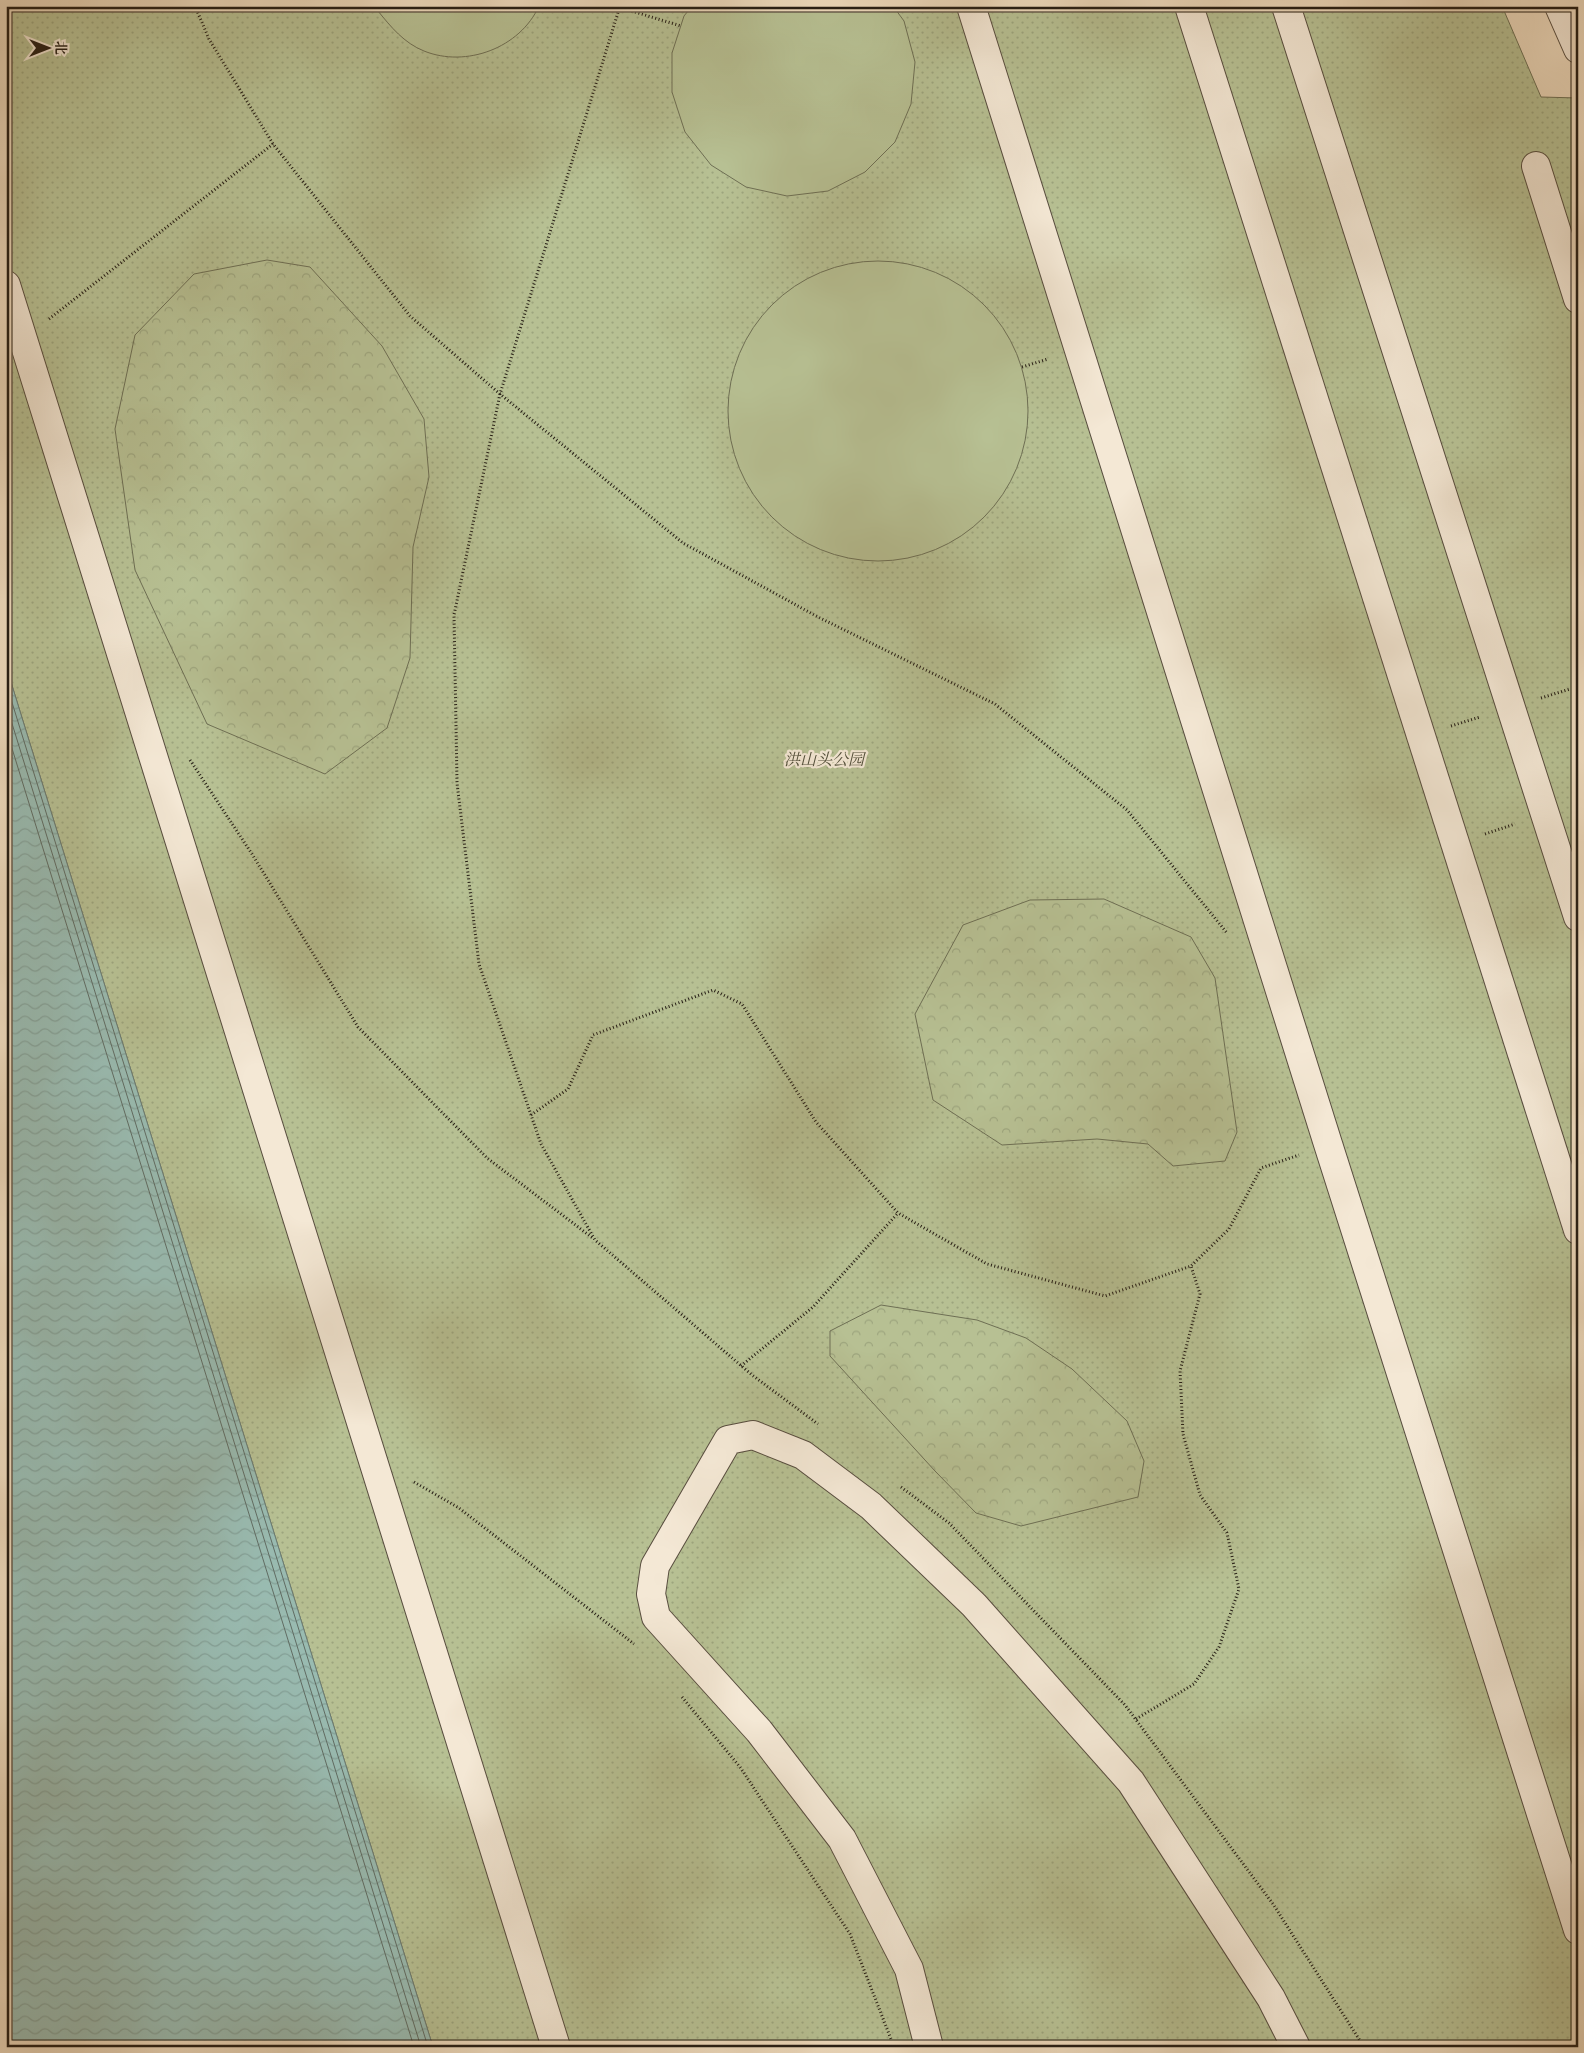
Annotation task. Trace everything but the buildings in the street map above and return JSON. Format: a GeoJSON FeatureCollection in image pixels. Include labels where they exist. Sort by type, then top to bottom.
{"type":"FeatureCollection","features":[{"type":"Feature","properties":{"kind":"street"},"geometry":{"type":"LineString","coordinates":[[971,6],[1328,1144],[1578,1930]]}},
{"type":"Feature","properties":{"kind":"street"},"geometry":{"type":"LineString","coordinates":[[1189,6],[1578,1230]]}},
{"type":"Feature","properties":{"kind":"street"},"geometry":{"type":"LineString","coordinates":[[1286,6],[1578,917]]}},
{"type":"Feature","properties":{"kind":"street"},"geometry":{"type":"LineString","coordinates":[[1559,6],[1578,49]]}},
{"type":"Feature","properties":{"kind":"street"},"geometry":{"type":"LineString","coordinates":[[1536,166],[1578,299]]}},
{"type":"Feature","properties":{"kind":"street"},"geometry":{"type":"LineString","coordinates":[[6,285],[556,2047]]}},
{"type":"Feature","properties":{"kind":"street"},"geometry":{"type":"LineString","coordinates":[[929,2047],[909,1969],[842,1839],[759,1732],[656,1617],[651,1594],[655,1566],[728,1440],[753,1435],[803,1455],[871,1506],[974,1605],[1131,1782],[1272,1998],[1296,2047]]}},
{"type":"Feature","properties":{"kind":"path"},"geometry":{"type":"LineString","coordinates":[[195,6],[209,40],[273,144],[410,316],[500,394],[684,543],[818,618],[995,704],[1127,810],[1228,934]]}},
{"type":"Feature","properties":{"kind":"path"},"geometry":{"type":"LineString","coordinates":[[596,1240],[541,1144],[479,964],[457,783],[454,616],[500,394],[618,7],[680,26]]}},
{"type":"Feature","properties":{"kind":"path"},"geometry":{"type":"LineString","coordinates":[[23,340],[273,144]]}},
{"type":"Feature","properties":{"kind":"path"},"geometry":{"type":"LineString","coordinates":[[186,754],[252,854],[358,1027],[487,1158],[596,1240],[741,1366],[823,1428]]}},
{"type":"Feature","properties":{"kind":"path"},"geometry":{"type":"LineString","coordinates":[[531,1114],[568,1089],[592,1035],[713,990],[742,1004],[816,1122],[898,1213],[988,1264],[1105,1296],[1191,1266],[1229,1229],[1262,1168],[1328,1144]]}},
{"type":"Feature","properties":{"kind":"path"},"geometry":{"type":"LineString","coordinates":[[741,1366],[813,1307],[898,1213]]}},
{"type":"Feature","properties":{"kind":"path"},"geometry":{"type":"LineString","coordinates":[[1136,1719],[1194,1684],[1219,1646],[1239,1589],[1227,1533],[1200,1495],[1183,1434],[1180,1371],[1200,1294],[1191,1266]]}},
{"type":"Feature","properties":{"kind":"path"},"geometry":{"type":"LineString","coordinates":[[372,1459],[459,1508],[637,1646]]}},
{"type":"Feature","properties":{"kind":"path"},"geometry":{"type":"LineString","coordinates":[[894,1481],[949,1523],[1125,1704],[1273,1904],[1364,2047]]}},
{"type":"Feature","properties":{"kind":"path"},"geometry":{"type":"LineString","coordinates":[[676,1690],[740,1768],[850,1934],[894,2047]]}},
{"type":"Feature","properties":{"kind":"green space","name":"洪山头公园"},"geometry":{"type":"Polygon","coordinates":[[[6,6],[1502,6],[1541,97],[1578,98],[1578,2047],[433,2047],[6,666],[6,6]]]}},
{"type":"Feature","properties":{"kind":"green space"},"geometry":{"type":"Polygon","coordinates":[[[376,6],[539,6],[530,21],[519,33],[505,43],[490,51],[457,57],[440,56],[410,44],[393,29],[376,6]]]}},
{"type":"Feature","properties":{"kind":"green space"},"geometry":{"type":"Polygon","coordinates":[[[692,6],[893,6],[904,21],[915,62],[911,104],[895,142],[865,172],[828,191],[787,196],[746,187],[711,165],[685,132],[672,92],[672,53],[684,16],[692,6]]]}},
{"type":"Feature","properties":{"kind":"green space"},"geometry":{"type":"Polygon","coordinates":[[[267,260],[310,267],[382,346],[424,419],[429,477],[413,547],[410,658],[387,728],[325,774],[207,724],[135,570],[115,429],[135,335],[194,274],[267,260]]]}},
{"type":"Feature","properties":{"kind":"green space"},"geometry":{"type":"Polygon","coordinates":[[[863,261],[893,261],[922,267],[949,278],[973,295],[994,316],[1011,340],[1017,353],[1028,396],[1028,426],[1022,455],[1011,482],[994,506],[973,527],[949,544],[922,555],[893,561],[863,561],[834,555],[807,544],[783,527],[762,506],[745,482],[734,455],[728,426],[728,396],[734,367],[745,340],[762,316],[783,295],[807,278],[834,267],[863,261]]]}},
{"type":"Feature","properties":{"kind":"green space"},"geometry":{"type":"Polygon","coordinates":[[[1104,899],[1191,937],[1215,978],[1237,1132],[1225,1161],[1173,1166],[1148,1144],[1097,1139],[1002,1145],[933,1100],[915,1014],[963,925],[1030,900],[1104,899]]]}},
{"type":"Feature","properties":{"kind":"green space"},"geometry":{"type":"Polygon","coordinates":[[[881,1305],[977,1320],[1026,1338],[1072,1369],[1127,1421],[1144,1461],[1138,1497],[1021,1526],[976,1513],[830,1356],[830,1331],[881,1305]]]}},
{"type":"Feature","properties":{"kind":"water"},"geometry":{"type":"Polygon","coordinates":[[[6,666],[433,2047],[6,2047],[6,666]]]}}]}
